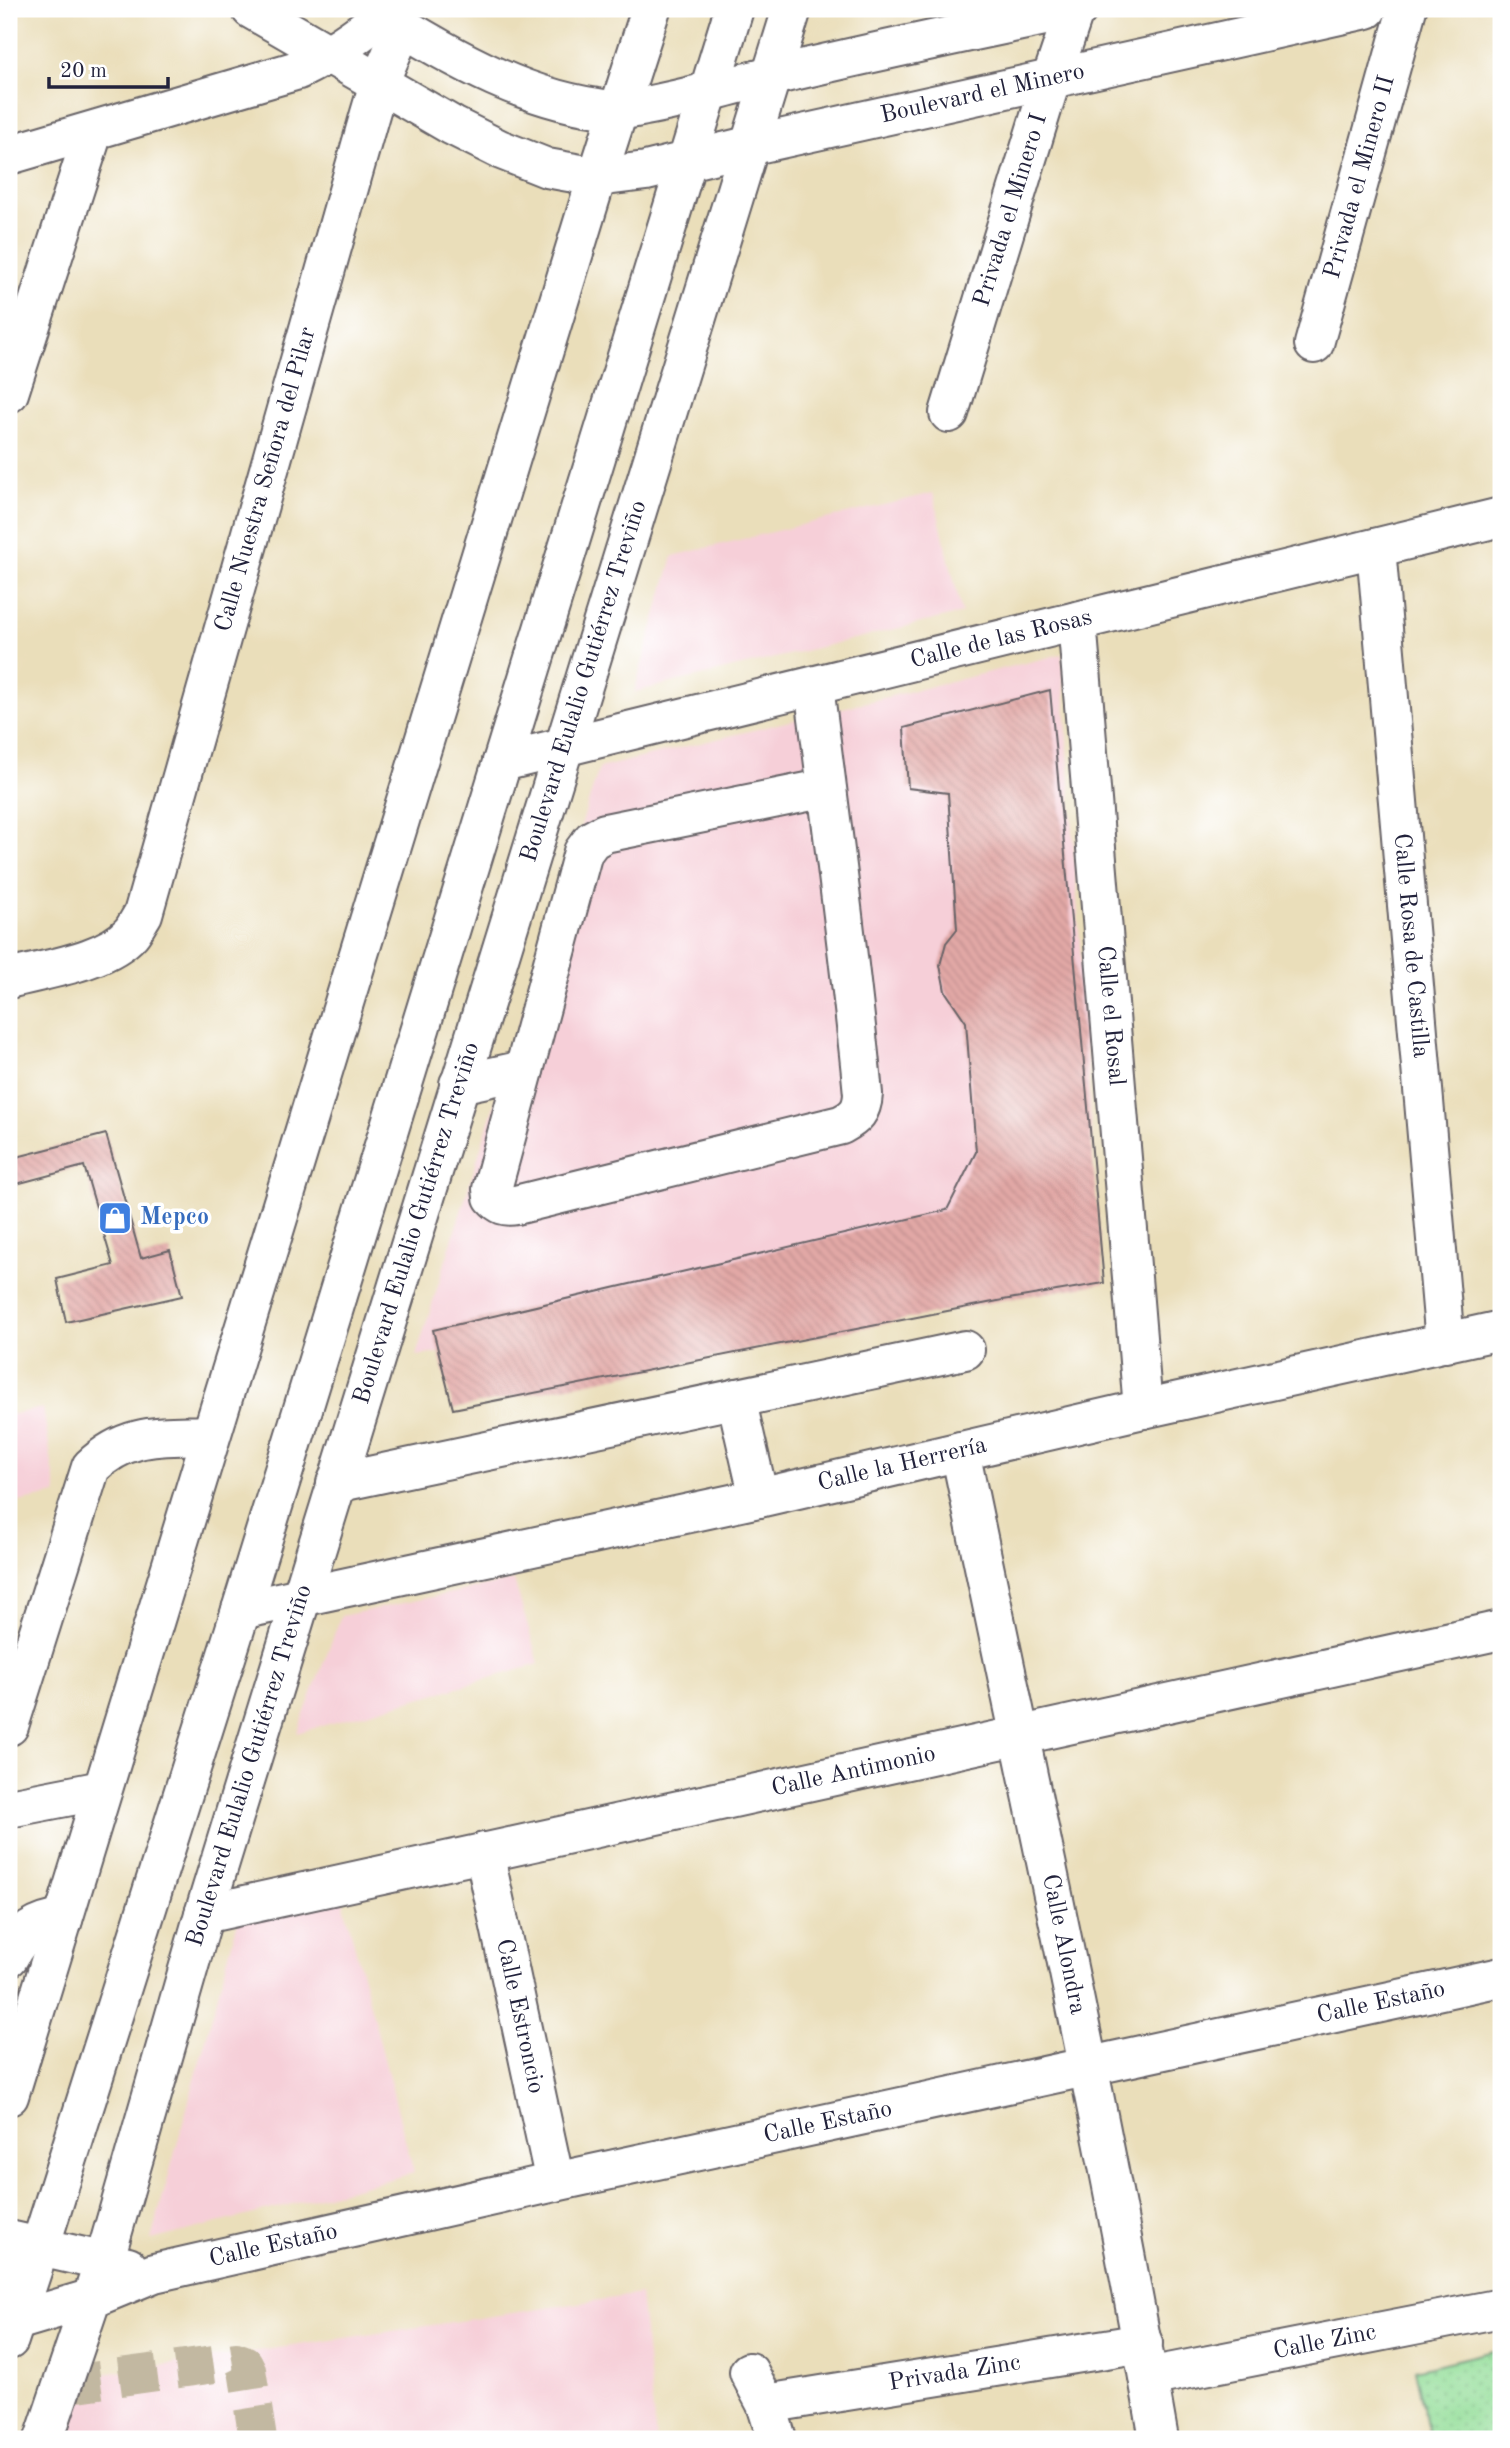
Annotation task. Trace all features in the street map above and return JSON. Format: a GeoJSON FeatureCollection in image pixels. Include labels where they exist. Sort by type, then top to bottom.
{"type":"FeatureCollection","features":[{"type":"Feature","properties":{"kind":"street","name":"Boulevard el Minero"},"geometry":{"type":"LineString","coordinates":[[251,9],[499,149],[547,168],[597,177],[646,171],[1367,9]]}},
{"type":"Feature","properties":{"kind":"street"},"geometry":{"type":"LineString","coordinates":[[11,2080],[63,1919],[597,177],[651,9]]}},
{"type":"Feature","properties":{"kind":"street"},"geometry":{"type":"LineString","coordinates":[[11,2328],[24,2244],[241,1610],[734,9]]}},
{"type":"Feature","properties":{"kind":"street","name":"Boulevard Eulalio Gutiérrez Treviño"},"geometry":{"type":"LineString","coordinates":[[44,2439],[93,2298],[204,1914],[792,9]]}},
{"type":"Feature","properties":{"kind":"street"},"geometry":{"type":"LineString","coordinates":[[9,155],[298,70],[329,55],[386,17],[498,79],[533,94],[618,111],[1077,9]]}},
{"type":"Feature","properties":{"kind":"street","name":"Privada el Minero I"},"geometry":{"type":"LineString","coordinates":[[949,413],[1052,78],[1077,9]]}},
{"type":"Feature","properties":{"kind":"street","name":"Privada el Minero II"},"geometry":{"type":"LineString","coordinates":[[1314,344],[1407,9]]}},
{"type":"Feature","properties":{"kind":"street","name":"Calle Nuestra Señora del Pilar"},"geometry":{"type":"LineString","coordinates":[[9,979],[96,956],[116,946],[131,933],[150,895],[379,83],[386,17]]}},
{"type":"Feature","properties":{"kind":"street"},"geometry":{"type":"LineString","coordinates":[[9,393],[93,132]]}},
{"type":"Feature","properties":{"kind":"street","name":"Calle de las Rosas"},"geometry":{"type":"LineString","coordinates":[[502,762],[1501,517]]}},
{"type":"Feature","properties":{"kind":"street","name":"Calle Rosa de Castilla"},"geometry":{"type":"LineString","coordinates":[[1376,548],[1445,1343]]}},
{"type":"Feature","properties":{"kind":"street","name":"Calle el Rosal"},"geometry":{"type":"LineString","coordinates":[[1077,621],[1143,1409]]}},
{"type":"Feature","properties":{"kind":"street"},"geometry":{"type":"LineString","coordinates":[[814,686],[854,999],[862,1107],[855,1118],[841,1125],[506,1206],[493,1197],[492,1189],[583,852],[592,840],[605,832],[618,829],[827,788]]}},
{"type":"Feature","properties":{"kind":"street"},"geometry":{"type":"LineString","coordinates":[[459,1084],[524,1070]]}},
{"type":"Feature","properties":{"kind":"street","name":"Calle la Herrería"},"geometry":{"type":"LineString","coordinates":[[241,1610],[758,1498],[1501,1330]]}},
{"type":"Feature","properties":{"kind":"street"},"geometry":{"type":"LineString","coordinates":[[336,1483],[965,1350]]}},
{"type":"Feature","properties":{"kind":"street"},"geometry":{"type":"LineString","coordinates":[[736,1398],[758,1498]]}},
{"type":"Feature","properties":{"kind":"street"},"geometry":{"type":"LineString","coordinates":[[9,1726],[91,1467],[106,1453],[125,1442],[151,1437],[210,1435]]}},
{"type":"Feature","properties":{"kind":"street","name":"Calle Alondra"},"geometry":{"type":"LineString","coordinates":[[960,1451],[1087,2066],[1159,2439]]}},
{"type":"Feature","properties":{"kind":"street","name":"Calle Antimonio"},"geometry":{"type":"LineString","coordinates":[[204,1914],[1501,1630]]}},
{"type":"Feature","properties":{"kind":"street"},"geometry":{"type":"LineString","coordinates":[[9,1808],[102,1790]]}},
{"type":"Feature","properties":{"kind":"street","name":"Calle Estroncio"},"geometry":{"type":"LineString","coordinates":[[484,1852],[555,2182]]}},
{"type":"Feature","properties":{"kind":"street"},"geometry":{"type":"LineString","coordinates":[[9,1956],[26,1931],[43,1922],[63,1919]]}},
{"type":"Feature","properties":{"kind":"street","name":"Calle Estaño"},"geometry":{"type":"LineString","coordinates":[[11,2328],[154,2273],[555,2182],[1501,1977]]}},
{"type":"Feature","properties":{"kind":"street","name":"Calle Estaño"},"geometry":{"type":"LineString","coordinates":[[24,2244],[154,2273]]}},
{"type":"Feature","properties":{"kind":"street","name":"Calle Zinc"},"geometry":{"type":"LineString","coordinates":[[1145,2360],[1501,2308]]}},
{"type":"Feature","properties":{"kind":"street","name":"Privada Zinc"},"geometry":{"type":"LineString","coordinates":[[777,2439],[758,2388],[1145,2360]]}},
{"type":"Feature","properties":{"kind":"shaded area"},"geometry":{"type":"Polygon","coordinates":[[[933,493],[962,613],[634,692],[673,556],[933,493]]]}},
{"type":"Feature","properties":{"kind":"shaded area"},"geometry":{"type":"Polygon","coordinates":[[[1062,654],[1094,1174],[1104,1283],[1003,1300],[453,1409],[439,1353],[416,1356],[599,768],[1062,654]]]}},
{"type":"Feature","properties":{"kind":"shaded area"},"geometry":{"type":"Polygon","coordinates":[[[43,1408],[57,1494],[9,1504],[9,1415],[43,1408]]]}},
{"type":"Feature","properties":{"kind":"shaded area"},"geometry":{"type":"Polygon","coordinates":[[[514,1580],[539,1664],[297,1733],[341,1616],[514,1580]]]}},
{"type":"Feature","properties":{"kind":"shaded area"},"geometry":{"type":"Polygon","coordinates":[[[342,1897],[414,2173],[151,2240],[239,1917],[342,1897]]]}},
{"type":"Feature","properties":{"kind":"shaded area"},"geometry":{"type":"Polygon","coordinates":[[[640,2294],[656,2439],[59,2439],[77,2378],[640,2294]]]}},
{"type":"Feature","properties":{"kind":"green space"},"geometry":{"type":"Polygon","coordinates":[[[1501,2349],[1501,2439],[1430,2439],[1415,2370],[1501,2349]]]}},
{"type":"Feature","properties":{"kind":"building"},"geometry":{"type":"Polygon","coordinates":[[[1050,690],[1104,1283],[1003,1300],[453,1409],[433,1330],[947,1210],[976,1152],[966,1022],[945,991],[940,965],[946,943],[957,929],[948,793],[908,788],[904,728],[1050,690]]]}},
{"type":"Feature","properties":{"kind":"building","name":"Mepco"},"geometry":{"type":"Polygon","coordinates":[[[106,1134],[141,1258],[170,1250],[182,1296],[66,1322],[57,1279],[113,1265],[84,1166],[9,1186],[9,1159],[106,1134]]]}},
{"type":"Feature","properties":{"kind":"tunnel"},"geometry":{"type":"LineString","coordinates":[[63,2385],[236,2361],[244,2364],[247,2370],[258,2439]]}},
{"type":"Feature","properties":{"kind":"place","name":"Mepco"},"geometry":{"type":"Point","coordinates":[115,1218]}}]}
